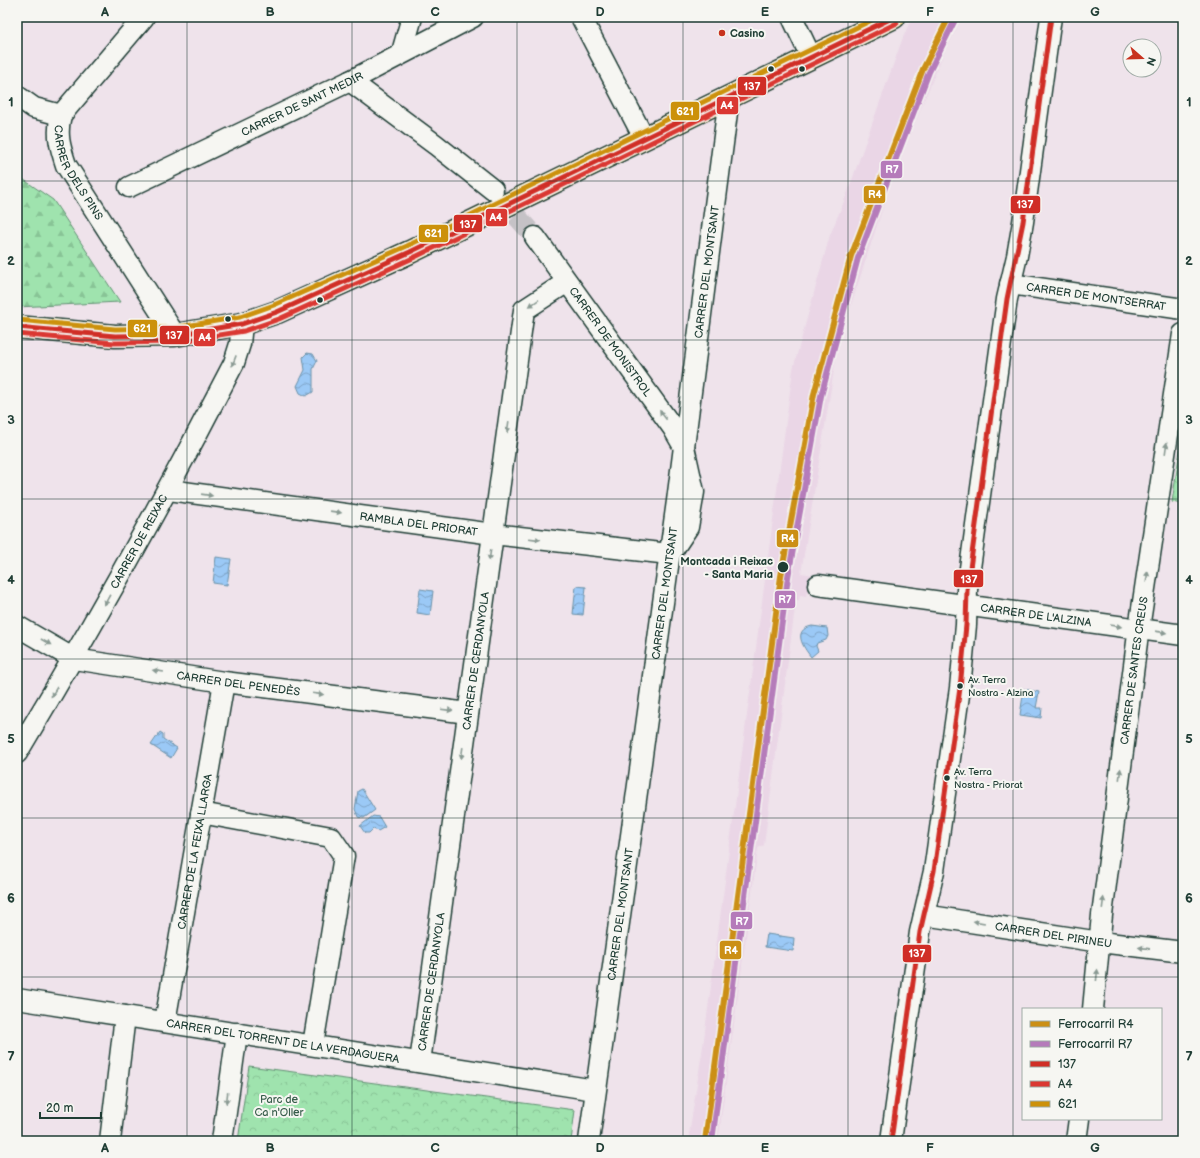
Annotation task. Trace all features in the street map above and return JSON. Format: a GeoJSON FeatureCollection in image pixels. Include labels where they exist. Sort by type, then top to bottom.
{"type":"FeatureCollection","features":[{"type":"Feature","properties":{"kind":"main road"},"geometry":{"type":"LineString","coordinates":[[17,328],[115,336],[175,335],[242,324],[277,312],[410,252],[894,17]]}},
{"type":"Feature","properties":{"kind":"street","name":"CARRER DELS PINS"},"geometry":{"type":"LineString","coordinates":[[144,17],[61,115],[58,127],[58,138],[66,165],[175,335]]}},
{"type":"Feature","properties":{"kind":"street"},"geometry":{"type":"LineString","coordinates":[[402,52],[412,17]]}},
{"type":"Feature","properties":{"kind":"street","name":"CARRER DE SANT MEDIR"},"geometry":{"type":"LineString","coordinates":[[129,187],[350,81],[402,52],[473,17]]}},
{"type":"Feature","properties":{"kind":"street"},"geometry":{"type":"LineString","coordinates":[[581,17],[644,138]]}},
{"type":"Feature","properties":{"kind":"street"},"geometry":{"type":"LineString","coordinates":[[792,17],[811,57]]}},
{"type":"Feature","properties":{"kind":"street"},"geometry":{"type":"LineString","coordinates":[[892,1141],[918,940],[934,871],[960,688],[967,590],[986,442],[1010,284],[1023,222],[1051,17]]}},
{"type":"Feature","properties":{"kind":"street"},"geometry":{"type":"LineString","coordinates":[[350,81],[442,149],[493,190]]}},
{"type":"Feature","properties":{"kind":"street"},"geometry":{"type":"LineString","coordinates":[[17,96],[34,108],[61,115]]}},
{"type":"Feature","properties":{"kind":"street","name":"CARRER DEL MONTSANT"},"geometry":{"type":"LineString","coordinates":[[684,447],[729,97]]}},
{"type":"Feature","properties":{"kind":"street","name":"CARRER DE MONISTROL"},"geometry":{"type":"LineString","coordinates":[[535,237],[673,428],[684,447]]}},
{"type":"Feature","properties":{"kind":"street","name":"CARRER DE CERDANYOLA"},"geometry":{"type":"LineString","coordinates":[[420,1062],[524,310],[567,282]]}},
{"type":"Feature","properties":{"kind":"street","name":"CARRER DE MONTSERRAT"},"geometry":{"type":"LineString","coordinates":[[1010,284],[1183,309]]}},
{"type":"Feature","properties":{"kind":"street","name":"CARRER DE REIXAC"},"geometry":{"type":"LineString","coordinates":[[17,753],[74,658],[169,490],[234,363],[240,344],[242,324]]}},
{"type":"Feature","properties":{"kind":"street","name":"CARRER DE SANTES CREUS"},"geometry":{"type":"LineString","coordinates":[[1094,1008],[1102,915],[1139,629],[1183,334]]}},
{"type":"Feature","properties":{"kind":"street"},"geometry":{"type":"LineString","coordinates":[[669,554],[688,527],[694,492],[684,447]]}},
{"type":"Feature","properties":{"kind":"street","name":"RAMBLA DEL PRIORAT"},"geometry":{"type":"LineString","coordinates":[[169,490],[493,534],[669,554]]}},
{"type":"Feature","properties":{"kind":"street","name":"CARRER DEL MONTSANT"},"geometry":{"type":"LineString","coordinates":[[589,1141],[669,554]]}},
{"type":"Feature","properties":{"kind":"street","name":"CARRER DE L'ALZINA"},"geometry":{"type":"LineString","coordinates":[[818,585],[1183,635]]}},
{"type":"Feature","properties":{"kind":"street","name":"CARRER DEL PENEDÈS"},"geometry":{"type":"LineString","coordinates":[[17,626],[74,658],[224,682],[468,713]]}},
{"type":"Feature","properties":{"kind":"street","name":"CARRER DE LA FEIXA LLARGA"},"geometry":{"type":"LineString","coordinates":[[165,1022],[224,682]]}},
{"type":"Feature","properties":{"kind":"street"},"geometry":{"type":"LineString","coordinates":[[201,813],[331,837],[344,856],[313,1045]]}},
{"type":"Feature","properties":{"kind":"street","name":"CARRER DEL PIRINEU"},"geometry":{"type":"LineString","coordinates":[[924,915],[1100,942],[1183,952]]}},
{"type":"Feature","properties":{"kind":"street","name":"CARRER DEL TORRENT DE LA VERDAGUERA"},"geometry":{"type":"LineString","coordinates":[[17,999],[595,1090]]}},
{"type":"Feature","properties":{"kind":"street"},"geometry":{"type":"LineString","coordinates":[[110,1141],[126,1016]]}},
{"type":"Feature","properties":{"kind":"street"},"geometry":{"type":"LineString","coordinates":[[222,1141],[237,1033]]}},
{"type":"Feature","properties":{"kind":"street"},"geometry":{"type":"LineString","coordinates":[[1076,1141],[1079,1120]]}},
{"type":"Feature","properties":{"kind":"shaded area"},"geometry":{"type":"Polygon","coordinates":[[[912,17],[959,17],[896,167],[838,345],[801,573],[814,575],[812,591],[807,591],[806,596],[800,595],[799,600],[796,600],[764,845],[758,848],[718,1141],[688,1141],[703,1046],[793,369],[830,235],[847,194],[902,40],[912,17]]]}},
{"type":"Feature","properties":{"kind":"green space"},"geometry":{"type":"Polygon","coordinates":[[[17,175],[53,200],[120,302],[17,307],[17,175]]]}},
{"type":"Feature","properties":{"kind":"green space"},"geometry":{"type":"Polygon","coordinates":[[[1183,430],[1183,504],[1172,502],[1183,430]]]}},
{"type":"Feature","properties":{"kind":"green space","name":"Parc de Ca n'Oller"},"geometry":{"type":"Polygon","coordinates":[[[249,1066],[575,1110],[571,1141],[238,1141],[249,1066]]]}},
{"type":"Feature","properties":{"kind":"water"},"geometry":{"type":"Polygon","coordinates":[[[307,353],[313,354],[317,361],[313,369],[313,392],[306,396],[300,393],[297,386],[305,370],[303,357],[307,353]]]}},
{"type":"Feature","properties":{"kind":"water"},"geometry":{"type":"Polygon","coordinates":[[[216,557],[231,559],[227,585],[213,583],[216,557]]]}},
{"type":"Feature","properties":{"kind":"water"},"geometry":{"type":"Polygon","coordinates":[[[576,586],[586,587],[583,615],[573,614],[576,586]]]}},
{"type":"Feature","properties":{"kind":"water"},"geometry":{"type":"Polygon","coordinates":[[[420,589],[433,591],[430,615],[417,613],[420,589]]]}},
{"type":"Feature","properties":{"kind":"water"},"geometry":{"type":"Polygon","coordinates":[[[812,626],[827,628],[828,636],[826,640],[817,643],[816,646],[818,651],[811,657],[803,644],[801,635],[802,631],[812,626]]]}},
{"type":"Feature","properties":{"kind":"water"},"geometry":{"type":"Polygon","coordinates":[[[1024,689],[1039,692],[1036,708],[1042,708],[1041,718],[1020,715],[1024,689]]]}},
{"type":"Feature","properties":{"kind":"water"},"geometry":{"type":"Polygon","coordinates":[[[160,732],[163,734],[163,739],[177,748],[171,758],[151,745],[160,732]]]}},
{"type":"Feature","properties":{"kind":"water"},"geometry":{"type":"Polygon","coordinates":[[[362,789],[375,810],[364,818],[358,817],[355,809],[358,791],[362,789]]]}},
{"type":"Feature","properties":{"kind":"water"},"geometry":{"type":"Polygon","coordinates":[[[373,816],[379,817],[385,827],[378,831],[373,829],[369,833],[365,833],[360,826],[373,816]]]}},
{"type":"Feature","properties":{"kind":"water"},"geometry":{"type":"Polygon","coordinates":[[[767,934],[794,938],[793,951],[765,947],[767,934]]]}},
{"type":"Feature","properties":{"kind":"tunnel"},"geometry":{"type":"LineString","coordinates":[[496,193],[535,237]]}},
{"type":"Feature","properties":{"kind":"rail line","name":"R4"},"geometry":{"type":"LineString","coordinates":[[705,1141],[781,576],[814,394],[851,256],[923,69],[949,17]]}},
{"type":"Feature","properties":{"kind":"rail line","name":"R7"},"geometry":{"type":"LineString","coordinates":[[712,1141],[788,577],[821,396],[858,258],[929,72],[955,20]]}},
{"type":"Feature","properties":{"kind":"transit line","name":"621"},"geometry":{"type":"LineString","coordinates":[[18,320],[115,329],[174,328],[240,317],[274,305],[407,246],[878,17]]}},
{"type":"Feature","properties":{"kind":"transit line","name":"137"},"geometry":{"type":"LineString","coordinates":[[17,327],[115,336],[175,335],[242,324],[277,312],[410,252],[894,17]]}},
{"type":"Feature","properties":{"kind":"transit line","name":"137"},"geometry":{"type":"LineString","coordinates":[[891,1141],[920,932],[934,871],[960,688],[966,625],[967,590],[1007,299],[1023,222],[1051,17]]}},
{"type":"Feature","properties":{"kind":"transit line","name":"A4"},"geometry":{"type":"LineString","coordinates":[[17,334],[114,343],[175,342],[244,331],[279,319],[413,258],[897,23]]}},
{"type":"Feature","properties":{"kind":"place","name":"Casino"},"geometry":{"type":"Point","coordinates":[722,33]}},
{"type":"Feature","properties":{"kind":"place","name":"Montcada i Reixac - Santa Maria"},"geometry":{"type":"Point","coordinates":[783,567]}},
{"type":"Feature","properties":{"kind":"place","name":"Av. Terra Nostra - Alzina"},"geometry":{"type":"Point","coordinates":[960,686]}},
{"type":"Feature","properties":{"kind":"place","name":"Av. Terra Nostra - Priorat"},"geometry":{"type":"Point","coordinates":[947,778]}}]}
